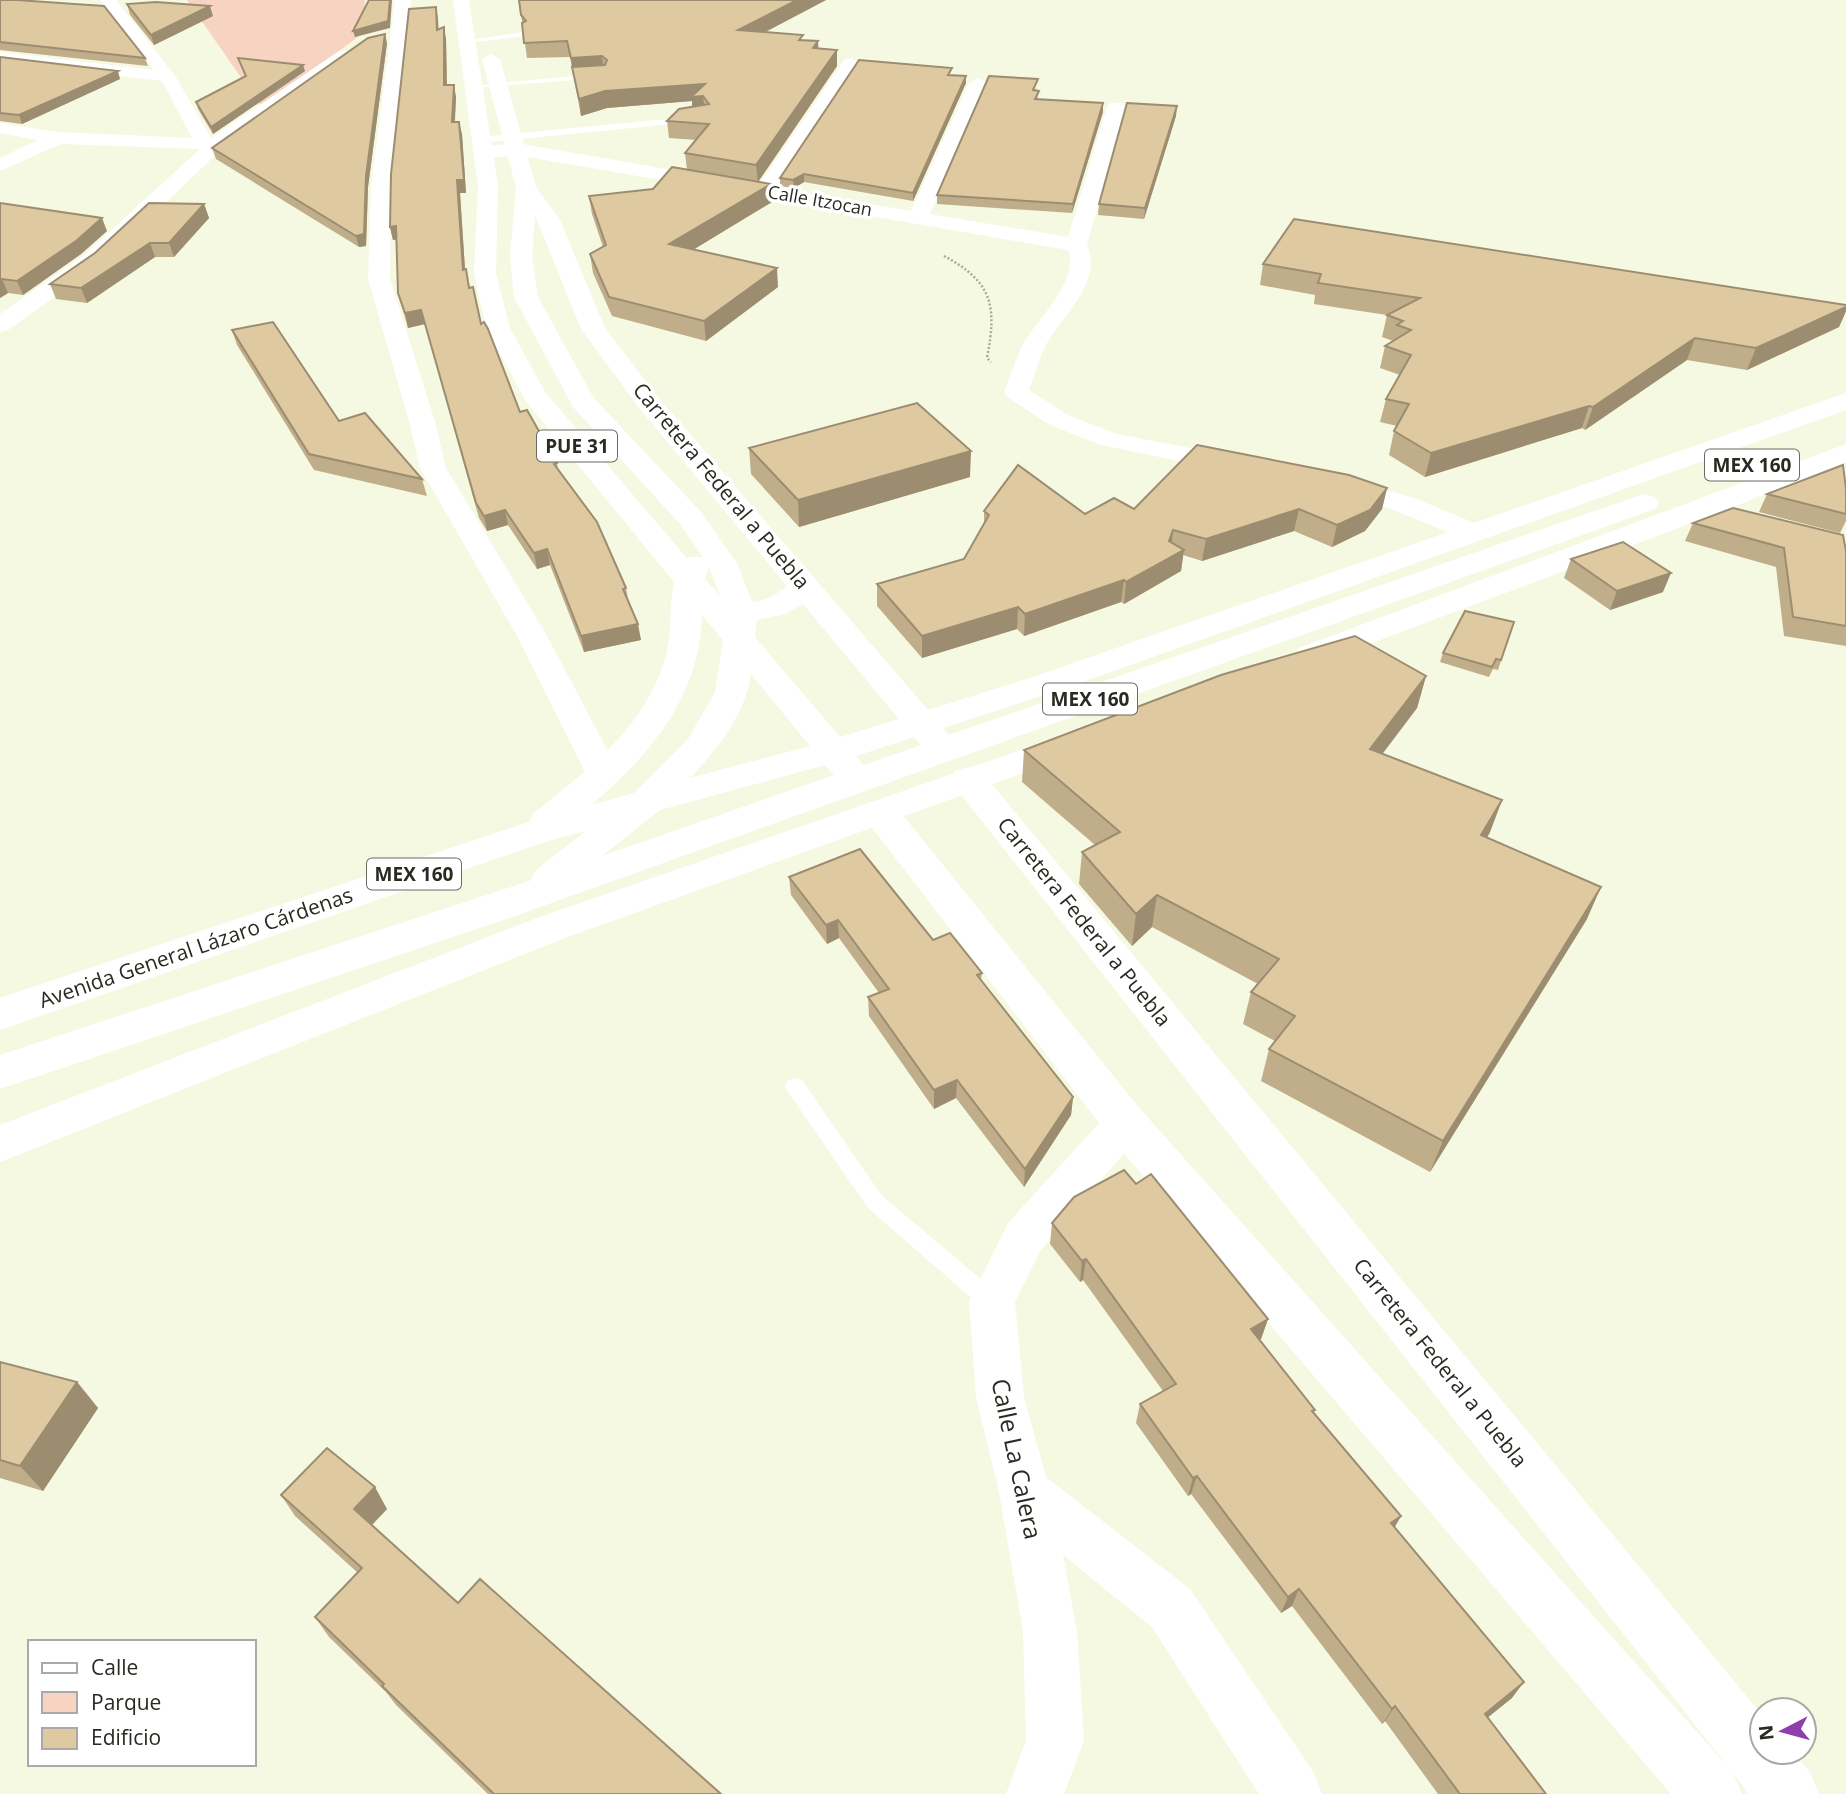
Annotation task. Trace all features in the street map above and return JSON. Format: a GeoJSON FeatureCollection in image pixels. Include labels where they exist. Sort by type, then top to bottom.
{"type":"FeatureCollection","features":[{"type":"Feature","properties":{"kind":"main road","name":"Carretera Federal a Puebla"},"geometry":{"type":"LineString","coordinates":[[461,0],[476,40],[485,85],[513,143],[526,187],[549,220],[593,329],[649,403],[968,779],[1788,1794]]}},
{"type":"Feature","properties":{"kind":"main road","name":"Carretera Federal a Puebla"},"geometry":{"type":"LineString","coordinates":[[476,40],[480,0]]}},
{"type":"Feature","properties":{"kind":"main road","name":"Carretera Federal a Puebla"},"geometry":{"type":"LineString","coordinates":[[485,85],[481,147],[488,186],[485,273],[498,328],[534,395],[834,751],[1125,1122],[1711,1794]]}},
{"type":"Feature","properties":{"kind":"main road"},"geometry":{"type":"LineString","coordinates":[[524,898],[648,801],[701,746],[732,692],[741,621],[722,563],[691,519],[582,401],[526,297],[521,256],[526,187]]}},
{"type":"Feature","properties":{"kind":"main road","name":"MEX 160"},"geometry":{"type":"LineString","coordinates":[[834,751],[1048,683],[1846,401]]}},
{"type":"Feature","properties":{"kind":"main road","name":"MEX 160"},"geometry":{"type":"LineString","coordinates":[[0,1072],[524,898],[1846,431]]}},
{"type":"Feature","properties":{"kind":"main road"},"geometry":{"type":"LineString","coordinates":[[1279,667],[1703,509],[1846,452]]}},
{"type":"Feature","properties":{"kind":"main road"},"geometry":{"type":"LineString","coordinates":[[551,928],[520,837],[638,744],[672,688],[683,651],[689,581],[695,565],[705,557],[747,548],[776,550]]}},
{"type":"Feature","properties":{"kind":"main road"},"geometry":{"type":"LineString","coordinates":[[715,610],[753,613],[775,609],[806,586]]}},
{"type":"Feature","properties":{"kind":"main road"},"geometry":{"type":"LineString","coordinates":[[0,1144],[551,928],[1099,734],[1048,683]]}},
{"type":"Feature","properties":{"kind":"main road","name":"Avenida General Lázaro Cárdenas"},"geometry":{"type":"LineString","coordinates":[[0,1014],[520,837],[834,751]]}},
{"type":"Feature","properties":{"kind":"street"},"geometry":{"type":"LineString","coordinates":[[20,0],[111,4],[139,9]]}},
{"type":"Feature","properties":{"kind":"street"},"geometry":{"type":"LineString","coordinates":[[0,325],[92,261],[210,144],[380,36],[403,0]]}},
{"type":"Feature","properties":{"kind":"street"},"geometry":{"type":"LineString","coordinates":[[111,4],[168,77],[210,144]]}},
{"type":"Feature","properties":{"kind":"street"},"geometry":{"type":"LineString","coordinates":[[380,36],[379,279],[433,468],[531,634],[603,774]]}},
{"type":"Feature","properties":{"kind":"street"},"geometry":{"type":"LineString","coordinates":[[0,57],[168,77]]}},
{"type":"Feature","properties":{"kind":"street"},"geometry":{"type":"LineString","coordinates":[[764,191],[851,64]]}},
{"type":"Feature","properties":{"kind":"street"},"geometry":{"type":"LineString","coordinates":[[918,218],[978,83]]}},
{"type":"Feature","properties":{"kind":"street"},"geometry":{"type":"LineString","coordinates":[[1116,107],[1076,245],[1081,256],[1073,291],[1035,344],[1016,392],[1059,420],[1110,440],[1257,468]]}},
{"type":"Feature","properties":{"kind":"street"},"geometry":{"type":"LineString","coordinates":[[0,128],[58,138],[210,144]]}},
{"type":"Feature","properties":{"kind":"street"},"geometry":{"type":"LineString","coordinates":[[0,165],[58,138]]}},
{"type":"Feature","properties":{"kind":"street","name":"Calle Itzocan"},"geometry":{"type":"LineString","coordinates":[[481,147],[513,143],[764,191],[1076,245]]}},
{"type":"Feature","properties":{"kind":"street"},"geometry":{"type":"LineString","coordinates":[[104,222],[130,226]]}},
{"type":"Feature","properties":{"kind":"street"},"geometry":{"type":"LineString","coordinates":[[0,302],[30,306]]}},
{"type":"Feature","properties":{"kind":"street"},"geometry":{"type":"LineString","coordinates":[[1310,479],[1350,487],[1404,504],[1472,532]]}},
{"type":"Feature","properties":{"kind":"street"},"geometry":{"type":"LineString","coordinates":[[1703,509],[1741,519]]}},
{"type":"Feature","properties":{"kind":"street"},"geometry":{"type":"LineString","coordinates":[[992,1302],[1024,1237],[1125,1122]]}},
{"type":"Feature","properties":{"kind":"street","name":"Calle La Calera"},"geometry":{"type":"LineString","coordinates":[[992,1302],[1000,1397],[1025,1492],[1050,1631],[1055,1741],[1035,1794]]}},
{"type":"Feature","properties":{"kind":"street"},"geometry":{"type":"LineString","coordinates":[[1025,1492],[1171,1608],[1293,1794]]}},
{"type":"Feature","properties":{"kind":"lane"},"geometry":{"type":"LineString","coordinates":[[946,0],[958,2]]}},
{"type":"Feature","properties":{"kind":"lane"},"geometry":{"type":"LineString","coordinates":[[476,40],[523,34]]}},
{"type":"Feature","properties":{"kind":"lane"},"geometry":{"type":"LineString","coordinates":[[485,85],[604,76]]}},
{"type":"Feature","properties":{"kind":"lane"},"geometry":{"type":"LineString","coordinates":[[513,143],[705,118]]}},
{"type":"Feature","properties":{"kind":"lane"},"geometry":{"type":"LineString","coordinates":[[795,1086],[875,1202],[992,1302]]}},
{"type":"Feature","properties":{"kind":"path"},"geometry":{"type":"LineString","coordinates":[[938,253],[967,267],[990,294],[993,328],[987,358],[1016,392]]}},
{"type":"Feature","properties":{"kind":"green space"},"geometry":{"type":"Polygon","coordinates":[[[187,0],[365,0],[363,33],[263,109],[187,0]]]}},
{"type":"Feature","properties":{"kind":"building"},"geometry":{"type":"Polygon","coordinates":[[[0,0],[104,6],[145,58],[0,42],[0,0]]]}},
{"type":"Feature","properties":{"kind":"building"},"geometry":{"type":"Polygon","coordinates":[[[369,0],[390,0],[388,21],[353,31],[369,0]]]}},
{"type":"Feature","properties":{"kind":"building"},"geometry":{"type":"Polygon","coordinates":[[[519,0],[797,0],[738,30],[803,35],[799,40],[818,41],[813,48],[837,50],[756,165],[685,153],[709,124],[667,121],[679,109],[709,104],[703,96],[691,97],[705,84],[605,91],[579,99],[572,67],[605,65],[607,60],[602,56],[571,58],[567,41],[524,43],[522,23],[526,21],[521,15],[519,0]]]}},
{"type":"Feature","properties":{"kind":"building"},"geometry":{"type":"Polygon","coordinates":[[[156,2],[210,6],[151,35],[127,4],[156,2]]]}},
{"type":"Feature","properties":{"kind":"building"},"geometry":{"type":"Polygon","coordinates":[[[436,7],[437,30],[444,27],[444,85],[454,85],[452,122],[459,122],[464,180],[457,180],[463,270],[466,269],[469,288],[473,287],[481,324],[484,322],[488,329],[520,412],[527,410],[557,463],[554,464],[597,522],[626,588],[623,589],[638,624],[581,636],[547,549],[534,553],[505,510],[484,516],[476,503],[421,310],[405,313],[398,293],[396,226],[390,227],[391,174],[409,9],[436,7]]]}},
{"type":"Feature","properties":{"kind":"building"},"geometry":{"type":"Polygon","coordinates":[[[385,34],[366,176],[364,234],[356,236],[212,148],[368,38],[385,34]]]}},
{"type":"Feature","properties":{"kind":"building"},"geometry":{"type":"Polygon","coordinates":[[[0,57],[118,71],[19,115],[0,113],[0,57]]]}},
{"type":"Feature","properties":{"kind":"building"},"geometry":{"type":"Polygon","coordinates":[[[238,58],[303,65],[211,127],[196,102],[246,76],[238,58]]]}},
{"type":"Feature","properties":{"kind":"building"},"geometry":{"type":"Polygon","coordinates":[[[859,60],[952,68],[948,75],[966,76],[913,193],[804,174],[793,180],[780,178],[859,60]]]}},
{"type":"Feature","properties":{"kind":"building"},"geometry":{"type":"Polygon","coordinates":[[[989,76],[1038,79],[1033,90],[1039,91],[1035,99],[1103,103],[1073,204],[937,195],[989,76]]]}},
{"type":"Feature","properties":{"kind":"building"},"geometry":{"type":"Polygon","coordinates":[[[1127,103],[1177,106],[1145,208],[1099,204],[1127,103]]]}},
{"type":"Feature","properties":{"kind":"building"},"geometry":{"type":"Polygon","coordinates":[[[672,167],[771,184],[669,244],[777,268],[704,321],[609,297],[590,254],[606,245],[589,196],[653,189],[672,167]]]}},
{"type":"Feature","properties":{"kind":"building"},"geometry":{"type":"Polygon","coordinates":[[[0,203],[102,218],[76,241],[17,281],[0,280],[0,203]]]}},
{"type":"Feature","properties":{"kind":"building"},"geometry":{"type":"Polygon","coordinates":[[[149,203],[204,204],[169,243],[150,243],[81,288],[50,284],[95,253],[149,203]]]}},
{"type":"Feature","properties":{"kind":"building"},"geometry":{"type":"Polygon","coordinates":[[[1294,219],[1846,307],[1756,348],[1695,338],[1593,407],[1431,453],[1394,431],[1409,404],[1386,399],[1411,355],[1385,346],[1411,330],[1397,325],[1403,321],[1387,315],[1420,298],[1318,283],[1321,274],[1263,264],[1294,219]]]}},
{"type":"Feature","properties":{"kind":"building"},"geometry":{"type":"Polygon","coordinates":[[[273,322],[339,421],[365,413],[422,479],[309,454],[232,330],[273,322]]]}},
{"type":"Feature","properties":{"kind":"building"},"geometry":{"type":"Polygon","coordinates":[[[917,403],[971,451],[798,500],[749,448],[917,403]]]}},
{"type":"Feature","properties":{"kind":"building"},"geometry":{"type":"Polygon","coordinates":[[[1197,445],[1349,475],[1387,488],[1370,510],[1337,525],[1299,509],[1206,539],[1173,530],[1169,541],[1184,550],[1126,582],[1124,580],[1025,614],[1018,607],[922,636],[877,584],[964,559],[989,515],[984,511],[1018,465],[1085,514],[1114,498],[1134,509],[1197,445]]]}},
{"type":"Feature","properties":{"kind":"building"},"geometry":{"type":"Polygon","coordinates":[[[1843,465],[1846,514],[1767,494],[1843,465]]]}},
{"type":"Feature","properties":{"kind":"building"},"geometry":{"type":"Polygon","coordinates":[[[1733,508],[1843,535],[1846,551],[1846,626],[1793,617],[1784,548],[1693,523],[1733,508]]]}},
{"type":"Feature","properties":{"kind":"building"},"geometry":{"type":"Polygon","coordinates":[[[1623,542],[1671,573],[1617,591],[1571,559],[1623,542]]]}},
{"type":"Feature","properties":{"kind":"building"},"geometry":{"type":"Polygon","coordinates":[[[1465,611],[1514,622],[1501,660],[1496,659],[1492,667],[1443,653],[1465,611]]]}},
{"type":"Feature","properties":{"kind":"building"},"geometry":{"type":"Polygon","coordinates":[[[1355,636],[1426,676],[1370,749],[1502,800],[1481,835],[1601,887],[1443,1141],[1269,1049],[1295,1016],[1251,992],[1279,959],[1157,895],[1136,914],[1082,852],[1120,832],[1024,750],[1221,675],[1355,636]]]}},
{"type":"Feature","properties":{"kind":"building"},"geometry":{"type":"Polygon","coordinates":[[[860,849],[933,940],[950,933],[982,973],[977,975],[1073,1097],[1025,1169],[957,1080],[934,1090],[868,997],[889,989],[838,920],[826,925],[789,877],[860,849]]]}},
{"type":"Feature","properties":{"kind":"building"},"geometry":{"type":"Polygon","coordinates":[[[1124,1170],[1136,1184],[1151,1174],[1268,1319],[1251,1329],[1315,1410],[1312,1411],[1401,1516],[1391,1523],[1524,1682],[1485,1714],[1546,1794],[1460,1794],[1395,1706],[1392,1709],[1299,1589],[1288,1597],[1197,1476],[1193,1478],[1140,1404],[1176,1384],[1086,1259],[1082,1261],[1052,1223],[1074,1197],[1124,1170]]]}},
{"type":"Feature","properties":{"kind":"building"},"geometry":{"type":"Polygon","coordinates":[[[0,1362],[77,1382],[20,1466],[0,1460],[0,1362]]]}},
{"type":"Feature","properties":{"kind":"building"},"geometry":{"type":"Polygon","coordinates":[[[327,1448],[375,1487],[354,1509],[458,1603],[480,1579],[721,1794],[494,1794],[315,1617],[362,1568],[281,1495],[327,1448]]]}}]}
